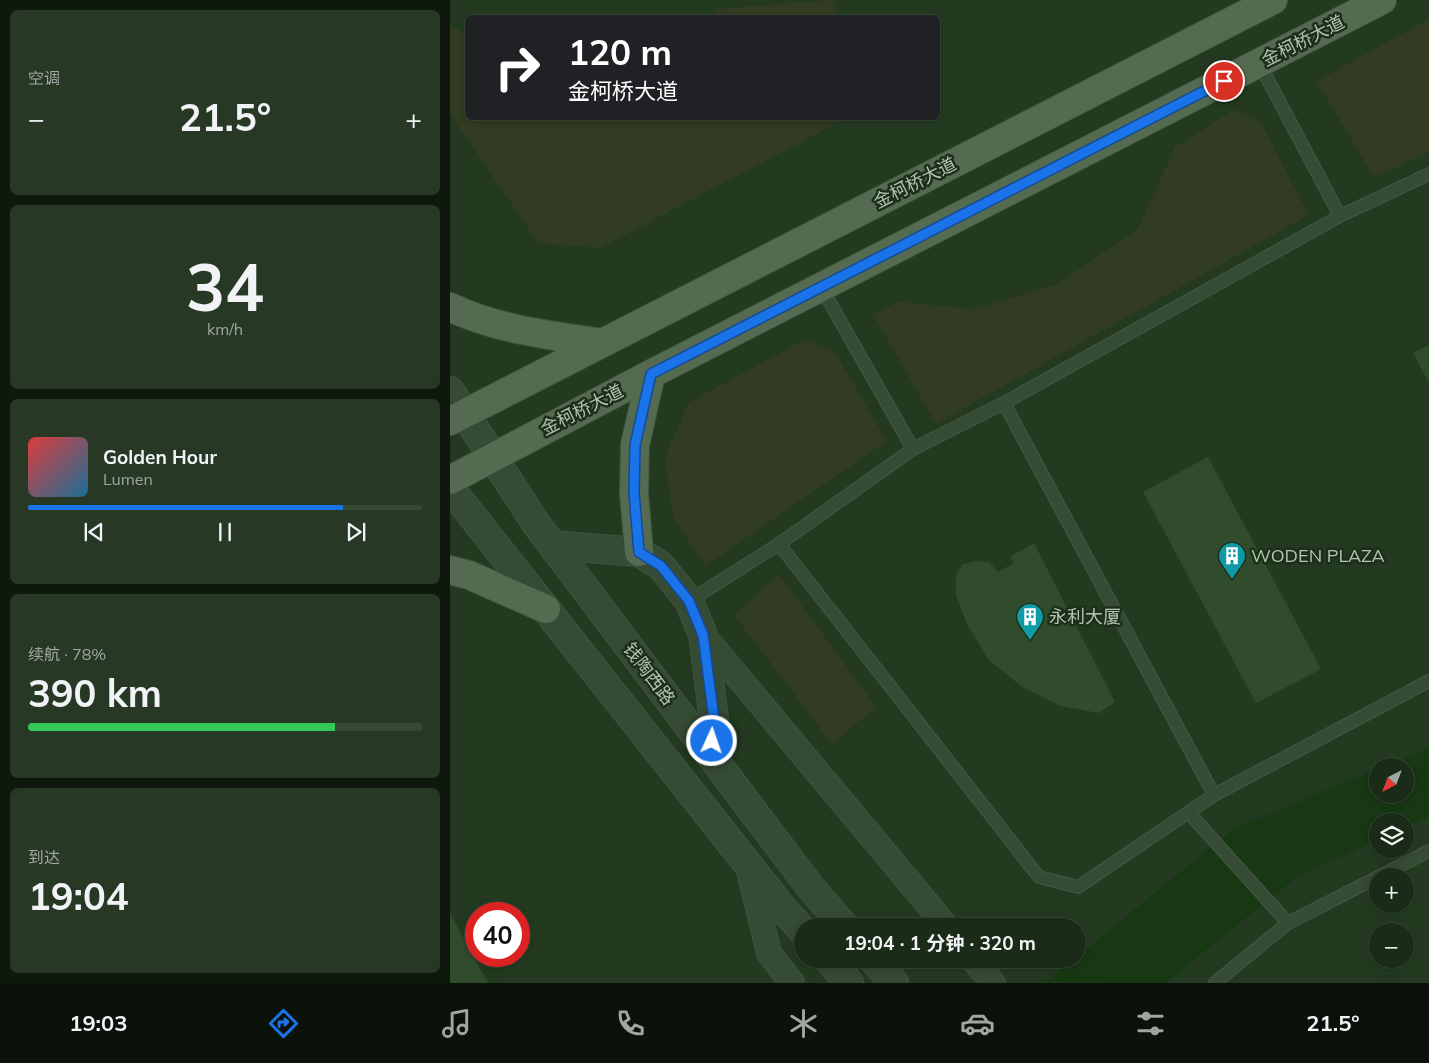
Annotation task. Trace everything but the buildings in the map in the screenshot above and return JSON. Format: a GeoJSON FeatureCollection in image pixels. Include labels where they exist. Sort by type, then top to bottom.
{"type":"FeatureCollection","features":[{"type":"Feature","properties":{"kind":"main road","name":"金柯桥大道"},"geometry":{"type":"LineString","coordinates":[[457,418],[1273,0]]}},
{"type":"Feature","properties":{"kind":"main road","name":"金柯桥大道"},"geometry":{"type":"LineString","coordinates":[[450,480],[651,374],[1382,0]]}},
{"type":"Feature","properties":{"kind":"main road"},"geometry":{"type":"LineString","coordinates":[[450,307],[470,316],[523,331],[602,343]]}},
{"type":"Feature","properties":{"kind":"main road"},"geometry":{"type":"LineString","coordinates":[[639,552],[634,493],[635,445],[651,374]]}},
{"type":"Feature","properties":{"kind":"main road"},"geometry":{"type":"LineString","coordinates":[[450,570],[469,575],[546,609]]}},
{"type":"Feature","properties":{"kind":"street","name":"钱陶西路"},"geometry":{"type":"LineString","coordinates":[[450,391],[457,418],[493,456],[537,525],[810,888],[837,918]]}},
{"type":"Feature","properties":{"kind":"street"},"geometry":{"type":"LineString","coordinates":[[450,488],[794,920]]}},
{"type":"Feature","properties":{"kind":"street"},"geometry":{"type":"LineString","coordinates":[[552,545],[639,552],[661,566],[689,601],[703,635],[715,727],[710,755]]}},
{"type":"Feature","properties":{"kind":"street"},"geometry":{"type":"LineString","coordinates":[[703,635],[939,918]]}},
{"type":"Feature","properties":{"kind":"street"},"geometry":{"type":"LineString","coordinates":[[746,862],[769,953],[792,983]]}},
{"type":"Feature","properties":{"kind":"street"},"geometry":{"type":"LineString","coordinates":[[836,968],[849,983]]}},
{"type":"Feature","properties":{"kind":"street"},"geometry":{"type":"LineString","coordinates":[[881,968],[894,983]]}},
{"type":"Feature","properties":{"kind":"street"},"geometry":{"type":"LineString","coordinates":[[980,968],[993,983]]}},
{"type":"Feature","properties":{"kind":"lane"},"geometry":{"type":"LineString","coordinates":[[1259,63],[1340,216]]}},
{"type":"Feature","properties":{"kind":"lane"},"geometry":{"type":"LineString","coordinates":[[689,601],[779,544],[913,449],[1004,403],[1340,216],[1429,174]]}},
{"type":"Feature","properties":{"kind":"lane"},"geometry":{"type":"LineString","coordinates":[[821,287],[913,449]]}},
{"type":"Feature","properties":{"kind":"lane"},"geometry":{"type":"LineString","coordinates":[[1004,403],[1214,795]]}},
{"type":"Feature","properties":{"kind":"lane"},"geometry":{"type":"LineString","coordinates":[[779,544],[1039,877],[1078,887],[1214,795],[1429,681]]}},
{"type":"Feature","properties":{"kind":"lane"},"geometry":{"type":"LineString","coordinates":[[1189,813],[1288,923]]}},
{"type":"Feature","properties":{"kind":"lane"},"geometry":{"type":"LineString","coordinates":[[1396,868],[1429,851]]}},
{"type":"Feature","properties":{"kind":"lane"},"geometry":{"type":"LineString","coordinates":[[1215,983],[1288,923],[1369,882]]}},
{"type":"Feature","properties":{"kind":"shaded area"},"geometry":{"type":"Polygon","coordinates":[[[831,0],[838,15],[714,15],[715,9],[831,0]]]}},
{"type":"Feature","properties":{"kind":"shaded area"},"geometry":{"type":"Polygon","coordinates":[[[1429,19],[1429,152],[1374,178],[1317,81],[1429,19]]]}},
{"type":"Feature","properties":{"kind":"shaded area"},"geometry":{"type":"Polygon","coordinates":[[[450,26],[465,33],[465,120],[843,120],[600,248],[538,243],[450,113],[450,26]]]}},
{"type":"Feature","properties":{"kind":"shaded area"},"geometry":{"type":"Polygon","coordinates":[[[1234,110],[1261,123],[1309,215],[936,424],[873,314],[899,302],[974,309],[1057,284],[1137,230],[1175,147],[1234,110]]]}},
{"type":"Feature","properties":{"kind":"shaded area"},"geometry":{"type":"Polygon","coordinates":[[[804,340],[834,351],[887,441],[705,566],[673,517],[665,458],[688,403],[804,340]]]}},
{"type":"Feature","properties":{"kind":"shaded area"},"geometry":{"type":"Polygon","coordinates":[[[779,574],[876,707],[832,744],[734,615],[779,574]]]}},
{"type":"Feature","properties":{"kind":"shaded area"},"geometry":{"type":"Polygon","coordinates":[[[1429,748],[1429,817],[1414,824],[1414,813],[1369,813],[1369,844],[1297,877],[1165,983],[1045,982],[1063,968],[1086,968],[1086,949],[1233,829],[1369,772],[1369,803],[1414,803],[1414,758],[1405,758],[1429,748]]]}},
{"type":"Feature","properties":{"kind":"place","name":"WODEN PLAZA"},"geometry":{"type":"Point","coordinates":[1232,580]}},
{"type":"Feature","properties":{"kind":"place","name":"永利大厦"},"geometry":{"type":"Point","coordinates":[1030,641]}},
{"type":"Feature","properties":{"kind":"route"},"geometry":{"type":"LineString","coordinates":[[712,741],[715,727],[703,635],[689,601],[680,589],[661,566],[639,552],[634,493],[635,445],[651,374],[1224,81]]}}]}
